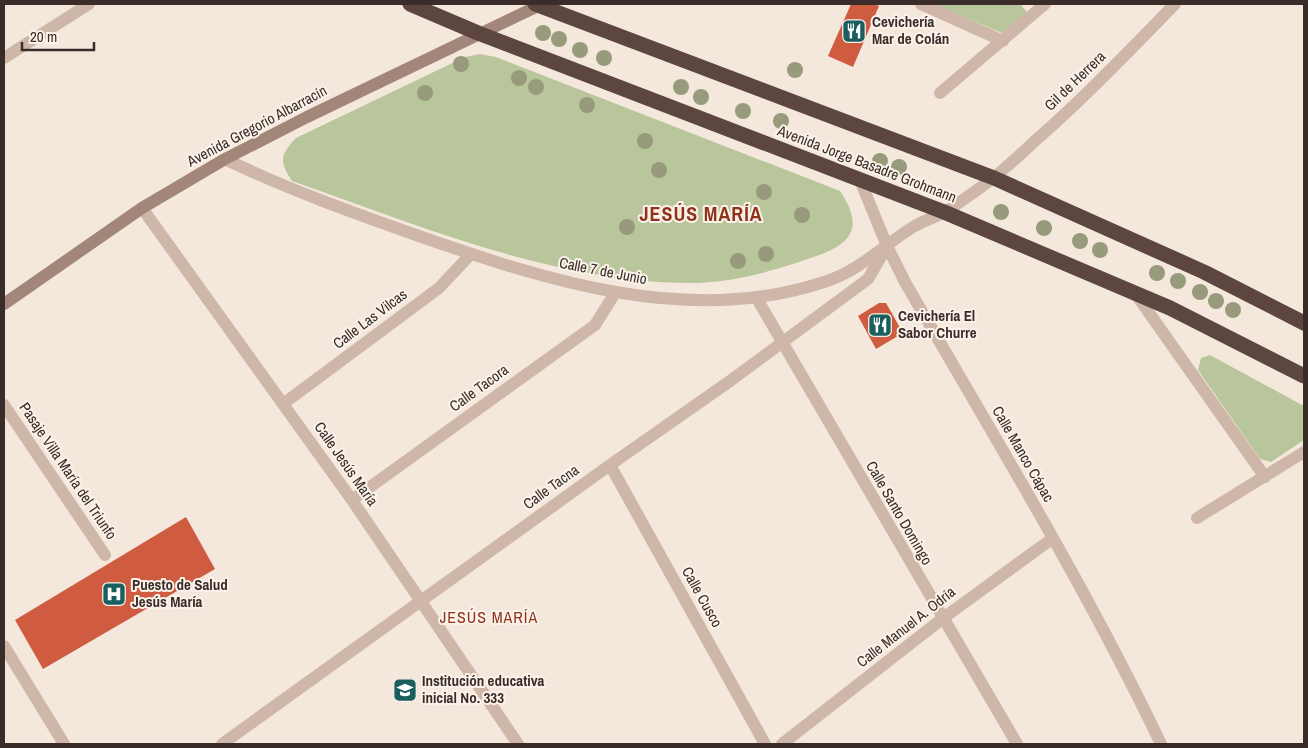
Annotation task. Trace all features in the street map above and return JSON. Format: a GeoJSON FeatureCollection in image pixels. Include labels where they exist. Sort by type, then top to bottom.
{"type":"FeatureCollection","features":[{"type":"Feature","properties":{"kind":"highway","name":"Avenida Jorge Basadre Grohmann"},"geometry":{"type":"LineString","coordinates":[[410,4],[478,33],[944,212],[1135,293],[1304,376]]}},
{"type":"Feature","properties":{"kind":"highway"},"geometry":{"type":"LineString","coordinates":[[539,4],[994,178],[1204,272],[1304,323]]}},
{"type":"Feature","properties":{"kind":"street"},"geometry":{"type":"LineString","coordinates":[[4,58],[90,4]]}},
{"type":"Feature","properties":{"kind":"street","name":"Avenida Gregorio Albarracín"},"geometry":{"type":"LineString","coordinates":[[4,304],[142,208],[225,159],[539,4]]}},
{"type":"Feature","properties":{"kind":"street"},"geometry":{"type":"LineString","coordinates":[[921,4],[1003,41]]}},
{"type":"Feature","properties":{"kind":"street"},"geometry":{"type":"LineString","coordinates":[[940,93],[1045,4]]}},
{"type":"Feature","properties":{"kind":"street","name":"Gil de Herrera"},"geometry":{"type":"LineString","coordinates":[[994,178],[1070,110],[1175,4]]}},
{"type":"Feature","properties":{"kind":"street","name":"Calle 7 de Junio"},"geometry":{"type":"LineString","coordinates":[[225,159],[319,201],[471,254],[538,274],[615,293],[660,298],[721,300],[791,291],[829,281],[856,268],[913,227],[944,212],[994,178]]}},
{"type":"Feature","properties":{"kind":"street","name":"Calle Manco Cápac"},"geometry":{"type":"LineString","coordinates":[[860,180],[887,246],[905,282],[1053,538],[1131,682],[1161,744]]}},
{"type":"Feature","properties":{"kind":"street","name":"Calle Jesús María"},"geometry":{"type":"LineString","coordinates":[[142,208],[352,500],[518,744]]}},
{"type":"Feature","properties":{"kind":"street","name":"Calle Tacna"},"geometry":{"type":"LineString","coordinates":[[222,744],[730,381],[868,279],[887,246]]}},
{"type":"Feature","properties":{"kind":"street","name":"Calle Las Vilcas"},"geometry":{"type":"LineString","coordinates":[[283,404],[439,288],[471,254]]}},
{"type":"Feature","properties":{"kind":"street","name":"Calle Tacora"},"geometry":{"type":"LineString","coordinates":[[352,500],[595,325],[615,293]]}},
{"type":"Feature","properties":{"kind":"street"},"geometry":{"type":"LineString","coordinates":[[1135,293],[1264,477]]}},
{"type":"Feature","properties":{"kind":"street","name":"Calle Santo Domingo"},"geometry":{"type":"LineString","coordinates":[[756,297],[942,619],[1017,744]]}},
{"type":"Feature","properties":{"kind":"street","name":"Pasaje Villa María del Triunfo"},"geometry":{"type":"LineString","coordinates":[[4,405],[105,555]]}},
{"type":"Feature","properties":{"kind":"street"},"geometry":{"type":"LineString","coordinates":[[1197,518],[1304,452]]}},
{"type":"Feature","properties":{"kind":"street","name":"Calle Cusco"},"geometry":{"type":"LineString","coordinates":[[610,465],[765,744]]}},
{"type":"Feature","properties":{"kind":"street","name":"Calle Manuel A. Odría"},"geometry":{"type":"LineString","coordinates":[[782,744],[942,619],[1053,538]]}},
{"type":"Feature","properties":{"kind":"street"},"geometry":{"type":"LineString","coordinates":[[4,646],[64,744]]}},
{"type":"Feature","properties":{"kind":"green space"},"geometry":{"type":"Polygon","coordinates":[[[933,4],[1020,4],[1027,12],[1002,33],[933,4]]]}},
{"type":"Feature","properties":{"kind":"green space"},"geometry":{"type":"Polygon","coordinates":[[[480,54],[496,57],[840,191],[853,220],[849,236],[834,249],[822,254],[740,278],[694,283],[637,280],[593,274],[505,254],[462,241],[292,181],[283,163],[283,158],[287,149],[296,138],[465,57],[480,54]]]}},
{"type":"Feature","properties":{"kind":"green space"},"geometry":{"type":"Polygon","coordinates":[[[1210,355],[1304,406],[1304,440],[1271,462],[1260,459],[1198,370],[1201,358],[1210,355]]]}},
{"type":"Feature","properties":{"kind":"building","name":"Cevichería Mar de Colán"},"geometry":{"type":"Polygon","coordinates":[[[851,4],[874,4],[879,6],[853,67],[828,56],[851,4]]]}},
{"type":"Feature","properties":{"kind":"building","name":"Cevichería El Sabor Churre"},"geometry":{"type":"Polygon","coordinates":[[[879,303],[886,303],[903,333],[876,349],[858,316],[879,303]]]}},
{"type":"Feature","properties":{"kind":"building","name":"Puesto de Salud Jesús María"},"geometry":{"type":"Polygon","coordinates":[[[186,517],[215,569],[43,669],[15,620],[186,517]]]}},
{"type":"Feature","properties":{"kind":"place","name":"Cevichería Mar de Colán"},"geometry":{"type":"Point","coordinates":[854,31]}},
{"type":"Feature","properties":{"kind":"place","name":"Cevichería El Sabor Churre"},"geometry":{"type":"Point","coordinates":[880,325]}},
{"type":"Feature","properties":{"kind":"place","name":"Puesto de Salud Jesús María"},"geometry":{"type":"Point","coordinates":[114,594]}},
{"type":"Feature","properties":{"kind":"place","name":"Institución educativa inicial No. 333"},"geometry":{"type":"Point","coordinates":[405,690]}},
{"type":"Feature","properties":{"kind":"district","name":"JESÚS MARÍA"},"geometry":{"type":"Point","coordinates":[701,214]}},
{"type":"Feature","properties":{"kind":"district","name":"JESÚS MARÍA"},"geometry":{"type":"Point","coordinates":[489,617]}}]}
